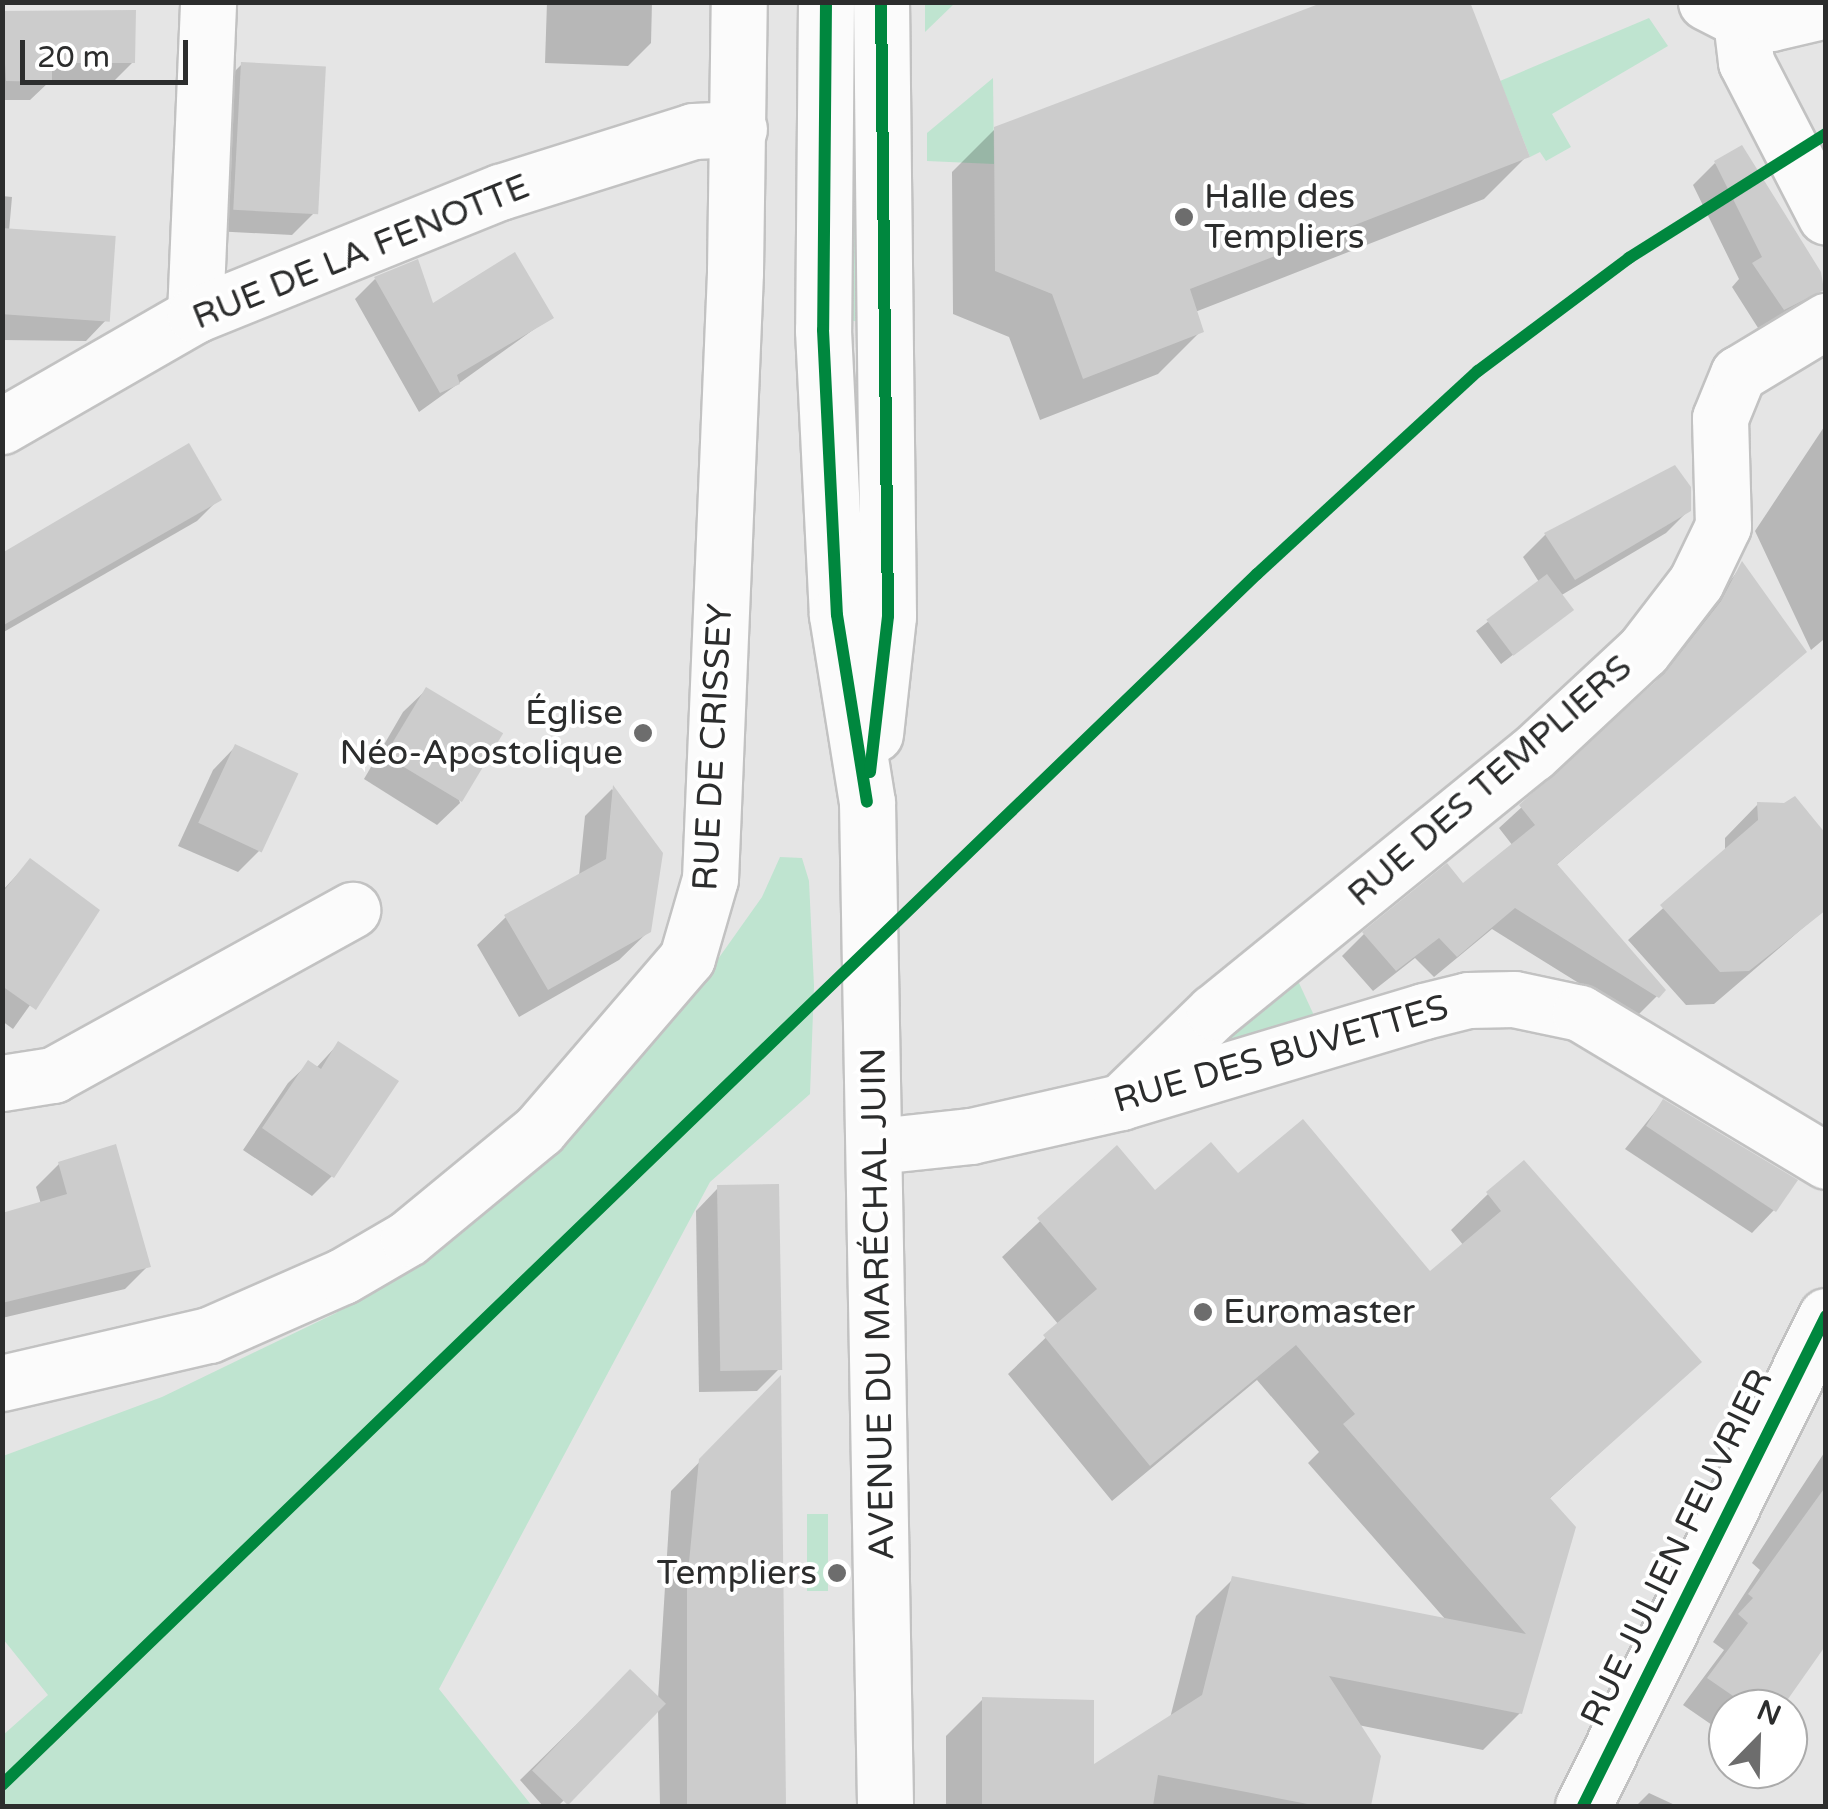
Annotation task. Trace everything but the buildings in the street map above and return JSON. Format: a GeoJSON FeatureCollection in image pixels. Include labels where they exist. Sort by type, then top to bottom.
{"type":"FeatureCollection","features":[{"type":"Feature","properties":{"kind":"street"},"geometry":{"type":"LineString","coordinates":[[195,315],[208,2]]}},
{"type":"Feature","properties":{"kind":"street","name":"RUE DE CRISSEY"},"geometry":{"type":"LineString","coordinates":[[2,1383],[209,1335],[343,1276],[408,1238],[539,1130],[687,958],[710,879],[738,130],[739,2]]}},
{"type":"Feature","properties":{"kind":"street","name":"AVENUE DU MARÉCHAL JUIN"},"geometry":{"type":"LineString","coordinates":[[826,2],[823,330],[836,596],[867,802],[876,1081],[884,1806]]}},
{"type":"Feature","properties":{"kind":"street","name":"AVENUE DU MARÉCHAL JUIN"},"geometry":{"type":"LineString","coordinates":[[867,802],[888,616],[880,2]]}},
{"type":"Feature","properties":{"kind":"street"},"geometry":{"type":"LineString","coordinates":[[1724,11],[1771,23],[1826,10]]}},
{"type":"Feature","properties":{"kind":"street"},"geometry":{"type":"LineString","coordinates":[[1724,11],[1826,217]]}},
{"type":"Feature","properties":{"kind":"street","name":"RUE DE LA FENOTTE"},"geometry":{"type":"LineString","coordinates":[[2,426],[195,315],[500,192],[692,131],[738,130]]}},
{"type":"Feature","properties":{"kind":"street","name":"RUE DES TEMPLIERS"},"geometry":{"type":"LineString","coordinates":[[1121,1102],[1214,1012],[1532,754],[1642,651],[1696,582],[1723,526],[1720,418],[1738,374],[1826,321]]}},
{"type":"Feature","properties":{"kind":"street"},"geometry":{"type":"LineString","coordinates":[[2,1083],[53,1075],[352,910]]}},
{"type":"Feature","properties":{"kind":"street","name":"RUE DES BUVETTES"},"geometry":{"type":"LineString","coordinates":[[877,1146],[970,1136],[1121,1102],[1424,1011],[1468,1000],[1514,999],[1580,1013],[1826,1161]]}},
{"type":"Feature","properties":{"kind":"street","name":"RUE JULIEN FEUVRIER"},"geometry":{"type":"LineString","coordinates":[[1583,1806],[1826,1316]]}},
{"type":"Feature","properties":{"kind":"green space"},"geometry":{"type":"Polygon","coordinates":[[[925,3],[955,3],[925,32],[925,3]]]}},
{"type":"Feature","properties":{"kind":"green space"},"geometry":{"type":"Polygon","coordinates":[[[1649,18],[1668,46],[1552,114],[1571,147],[1546,161],[1540,152],[1530,157],[1500,81],[1649,18]]]}},
{"type":"Feature","properties":{"kind":"green space"},"geometry":{"type":"Polygon","coordinates":[[[993,78],[994,164],[927,161],[927,133],[993,78]]]}},
{"type":"Feature","properties":{"kind":"green space"},"geometry":{"type":"Polygon","coordinates":[[[851,82],[865,106],[868,322],[853,321],[851,82]]]}},
{"type":"Feature","properties":{"kind":"green space"},"geometry":{"type":"Polygon","coordinates":[[[780,857],[802,858],[809,881],[814,986],[810,1094],[710,1182],[439,1689],[532,1806],[3,1806],[2,1736],[48,1695],[3,1639],[3,1456],[162,1397],[336,1313],[701,983],[762,897],[780,857]]]}},
{"type":"Feature","properties":{"kind":"green space"},"geometry":{"type":"Polygon","coordinates":[[[1284,972],[1299,983],[1318,1024],[1182,1060],[1284,972]]]}},
{"type":"Feature","properties":{"kind":"green space"},"geometry":{"type":"Polygon","coordinates":[[[807,1514],[828,1514],[828,1591],[807,1591],[807,1514]]]}},
{"type":"Feature","properties":{"kind":"cycle path"},"geometry":{"type":"LineString","coordinates":[[826,2],[823,330],[837,615],[867,802]]}},
{"type":"Feature","properties":{"kind":"cycle path"},"geometry":{"type":"LineString","coordinates":[[870,772],[888,616],[881,2]]}},
{"type":"Feature","properties":{"kind":"cycle path"},"geometry":{"type":"LineString","coordinates":[[2,1785],[1257,574],[1478,371],[1629,258],[1826,134]]}},
{"type":"Feature","properties":{"kind":"cycle path"},"geometry":{"type":"LineString","coordinates":[[1583,1806],[1826,1316]]}},
{"type":"Feature","properties":{"kind":"place","name":"Halle des Templiers"},"geometry":{"type":"Point","coordinates":[1184,217]}},
{"type":"Feature","properties":{"kind":"place","name":"Église Néo-Apostolique"},"geometry":{"type":"Point","coordinates":[643,733]}},
{"type":"Feature","properties":{"kind":"place","name":"Euromaster"},"geometry":{"type":"Point","coordinates":[1203,1312]}},
{"type":"Feature","properties":{"kind":"place","name":"Templiers"},"geometry":{"type":"Point","coordinates":[837,1573]}}]}
